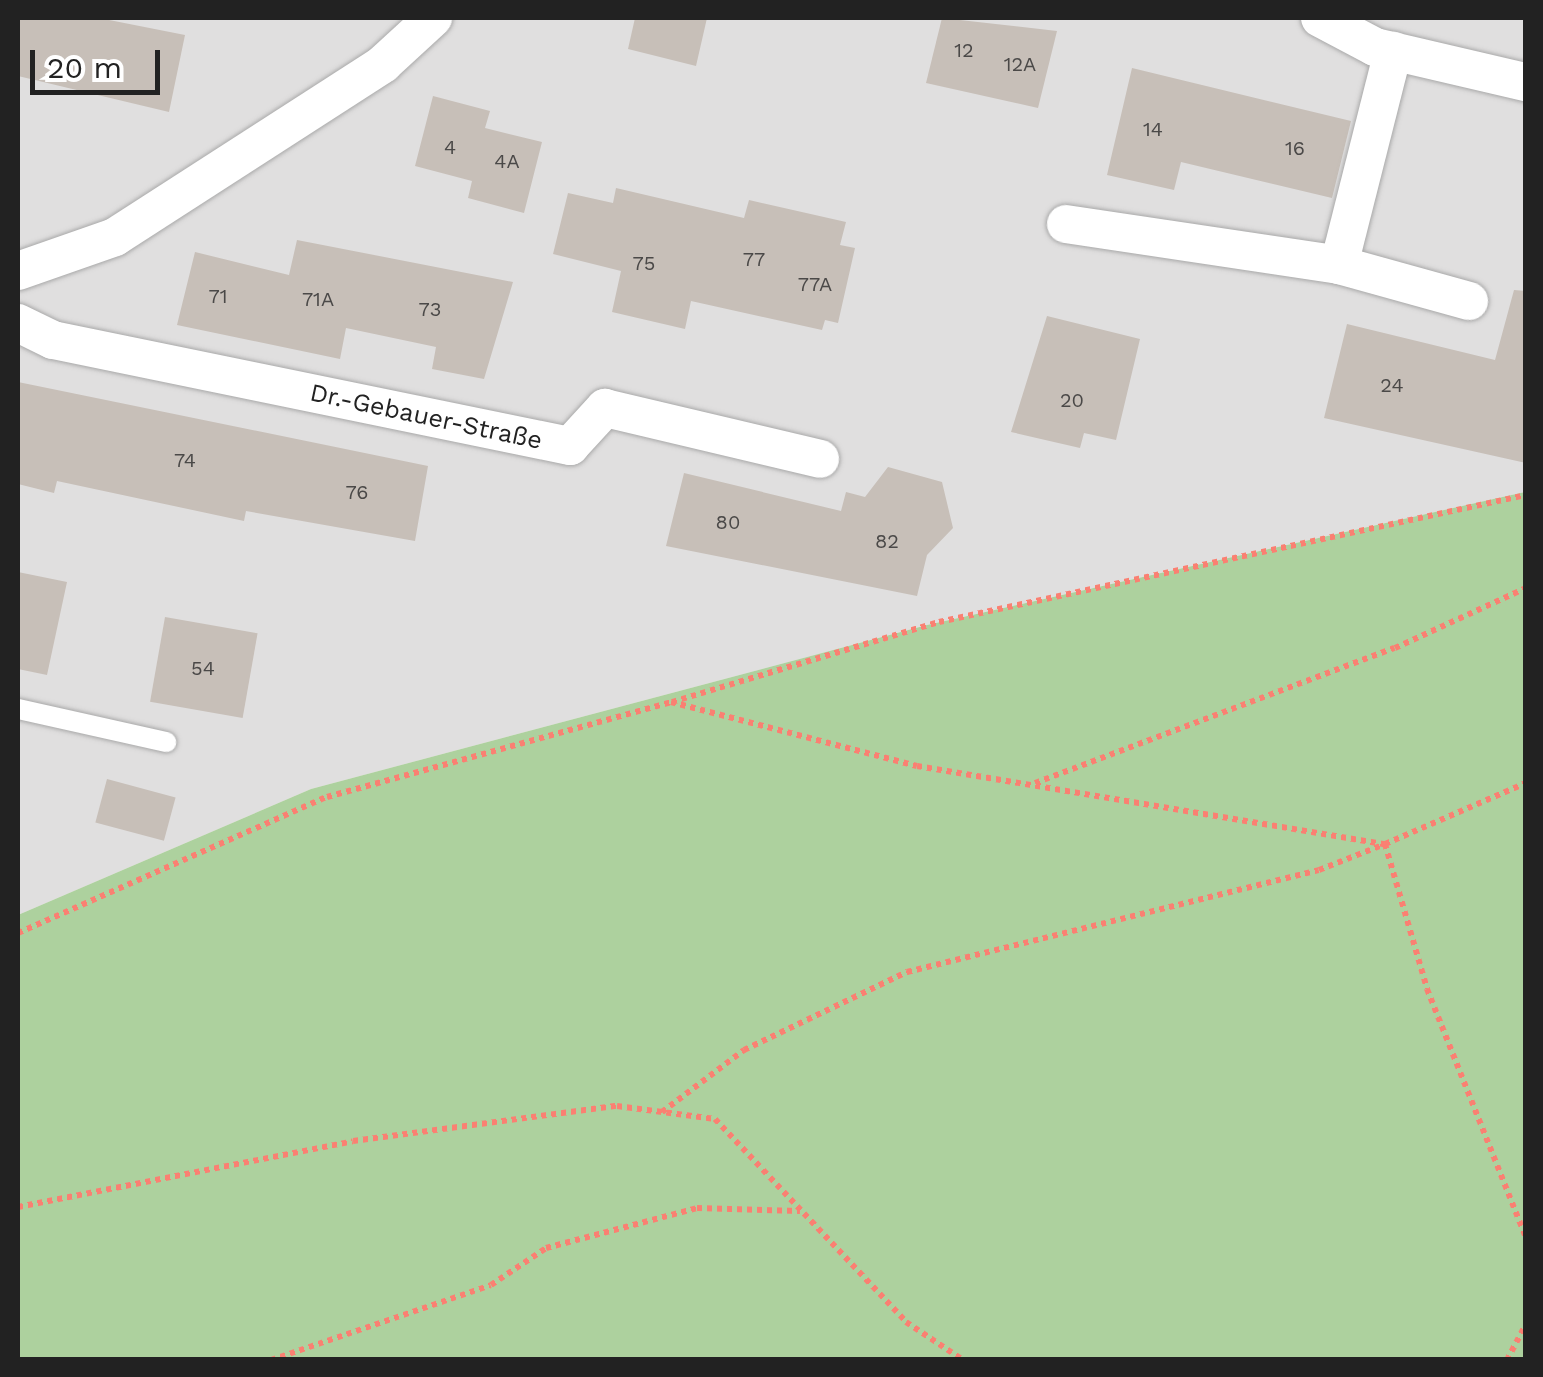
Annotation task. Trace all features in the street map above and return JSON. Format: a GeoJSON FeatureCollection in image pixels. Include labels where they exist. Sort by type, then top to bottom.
{"type":"FeatureCollection","features":[{"type":"Feature","properties":{"kind":"street"},"geometry":{"type":"LineString","coordinates":[[18,272],[115,237],[383,64],[433,18]]}},
{"type":"Feature","properties":{"kind":"street"},"geometry":{"type":"LineString","coordinates":[[1320,18],[1393,51],[1526,82]]}},
{"type":"Feature","properties":{"kind":"street"},"geometry":{"type":"LineString","coordinates":[[1339,265],[1393,51]]}},
{"type":"Feature","properties":{"kind":"street"},"geometry":{"type":"LineString","coordinates":[[1066,224],[1339,265],[1469,301]]}},
{"type":"Feature","properties":{"kind":"street","name":"Dr.-Gebauer-Straße"},"geometry":{"type":"LineString","coordinates":[[18,324],[53,340],[570,446],[605,408],[820,460]]}},
{"type":"Feature","properties":{"kind":"lane"},"geometry":{"type":"LineString","coordinates":[[18,709],[166,742]]}},
{"type":"Feature","properties":{"kind":"path"},"geometry":{"type":"LineString","coordinates":[[18,932],[327,796],[671,702],[939,622],[1526,495]]}},
{"type":"Feature","properties":{"kind":"path"},"geometry":{"type":"LineString","coordinates":[[1033,784],[1395,648],[1526,588]]}},
{"type":"Feature","properties":{"kind":"path"},"geometry":{"type":"LineString","coordinates":[[671,702],[917,766],[1386,844]]}},
{"type":"Feature","properties":{"kind":"path"},"geometry":{"type":"LineString","coordinates":[[662,1112],[744,1050],[907,972],[1319,870],[1526,784]]}},
{"type":"Feature","properties":{"kind":"path"},"geometry":{"type":"LineString","coordinates":[[1386,844],[1426,989],[1526,1238]]}},
{"type":"Feature","properties":{"kind":"path"},"geometry":{"type":"LineString","coordinates":[[18,1207],[353,1141],[617,1106],[714,1119],[906,1322],[963,1360]]}},
{"type":"Feature","properties":{"kind":"path"},"geometry":{"type":"LineString","coordinates":[[271,1360],[491,1284],[546,1248],[697,1208],[800,1211]]}},
{"type":"Feature","properties":{"kind":"path"},"geometry":{"type":"LineString","coordinates":[[1507,1360],[1526,1324]]}},
{"type":"Feature","properties":{"kind":"shaded area"},"geometry":{"type":"Polygon","coordinates":[[[18,18],[1525,18],[1525,492],[927,625],[311,789],[18,915],[18,18]]]}},
{"type":"Feature","properties":{"kind":"green space"},"geometry":{"type":"Polygon","coordinates":[[[1525,492],[1525,1359],[18,1359],[18,915],[311,789],[927,625],[1525,492]]]}},
{"type":"Feature","properties":{"kind":"building"},"geometry":{"type":"Polygon","coordinates":[[[18,18],[99,18],[185,35],[169,112],[18,76],[18,18]]]}},
{"type":"Feature","properties":{"kind":"building"},"geometry":{"type":"Polygon","coordinates":[[[635,18],[707,18],[696,66],[628,49],[635,18]]]}},
{"type":"Feature","properties":{"kind":"building"},"geometry":{"type":"Polygon","coordinates":[[[942,18],[1057,31],[1038,108],[926,83],[942,18]]]}},
{"type":"Feature","properties":{"kind":"building"},"geometry":{"type":"Polygon","coordinates":[[[1132,68],[1351,121],[1332,198],[1181,162],[1174,190],[1107,175],[1132,68]]]}},
{"type":"Feature","properties":{"kind":"building"},"geometry":{"type":"Polygon","coordinates":[[[433,96],[490,111],[485,128],[542,142],[524,213],[468,198],[472,181],[415,166],[433,96]]]}},
{"type":"Feature","properties":{"kind":"building"},"geometry":{"type":"Polygon","coordinates":[[[616,188],[744,218],[749,200],[846,222],[840,245],[855,248],[838,323],[825,320],[822,330],[691,301],[685,329],[612,312],[621,271],[553,254],[568,193],[613,203],[616,188]]]}},
{"type":"Feature","properties":{"kind":"building"},"geometry":{"type":"Polygon","coordinates":[[[297,240],[513,282],[484,379],[432,369],[436,347],[346,328],[340,359],[177,325],[195,252],[289,275],[297,240]]]}},
{"type":"Feature","properties":{"kind":"building"},"geometry":{"type":"Polygon","coordinates":[[[1514,290],[1526,291],[1526,463],[1324,418],[1347,324],[1495,360],[1514,290]]]}},
{"type":"Feature","properties":{"kind":"building"},"geometry":{"type":"Polygon","coordinates":[[[1047,316],[1140,339],[1116,440],[1084,433],[1080,448],[1011,432],[1047,316]]]}},
{"type":"Feature","properties":{"kind":"building"},"geometry":{"type":"Polygon","coordinates":[[[18,382],[428,466],[415,541],[246,511],[244,521],[57,481],[54,493],[18,484],[18,382]]]}},
{"type":"Feature","properties":{"kind":"building"},"geometry":{"type":"Polygon","coordinates":[[[888,467],[942,482],[953,528],[927,555],[917,596],[666,546],[684,473],[841,511],[846,492],[865,497],[888,467]]]}},
{"type":"Feature","properties":{"kind":"building"},"geometry":{"type":"Polygon","coordinates":[[[18,572],[67,582],[47,675],[18,669],[18,572]]]}},
{"type":"Feature","properties":{"kind":"building"},"geometry":{"type":"Polygon","coordinates":[[[165,617],[258,633],[243,718],[150,702],[165,617]]]}},
{"type":"Feature","properties":{"kind":"building"},"geometry":{"type":"Polygon","coordinates":[[[107,779],[176,797],[164,841],[95,822],[107,779]]]}}]}
